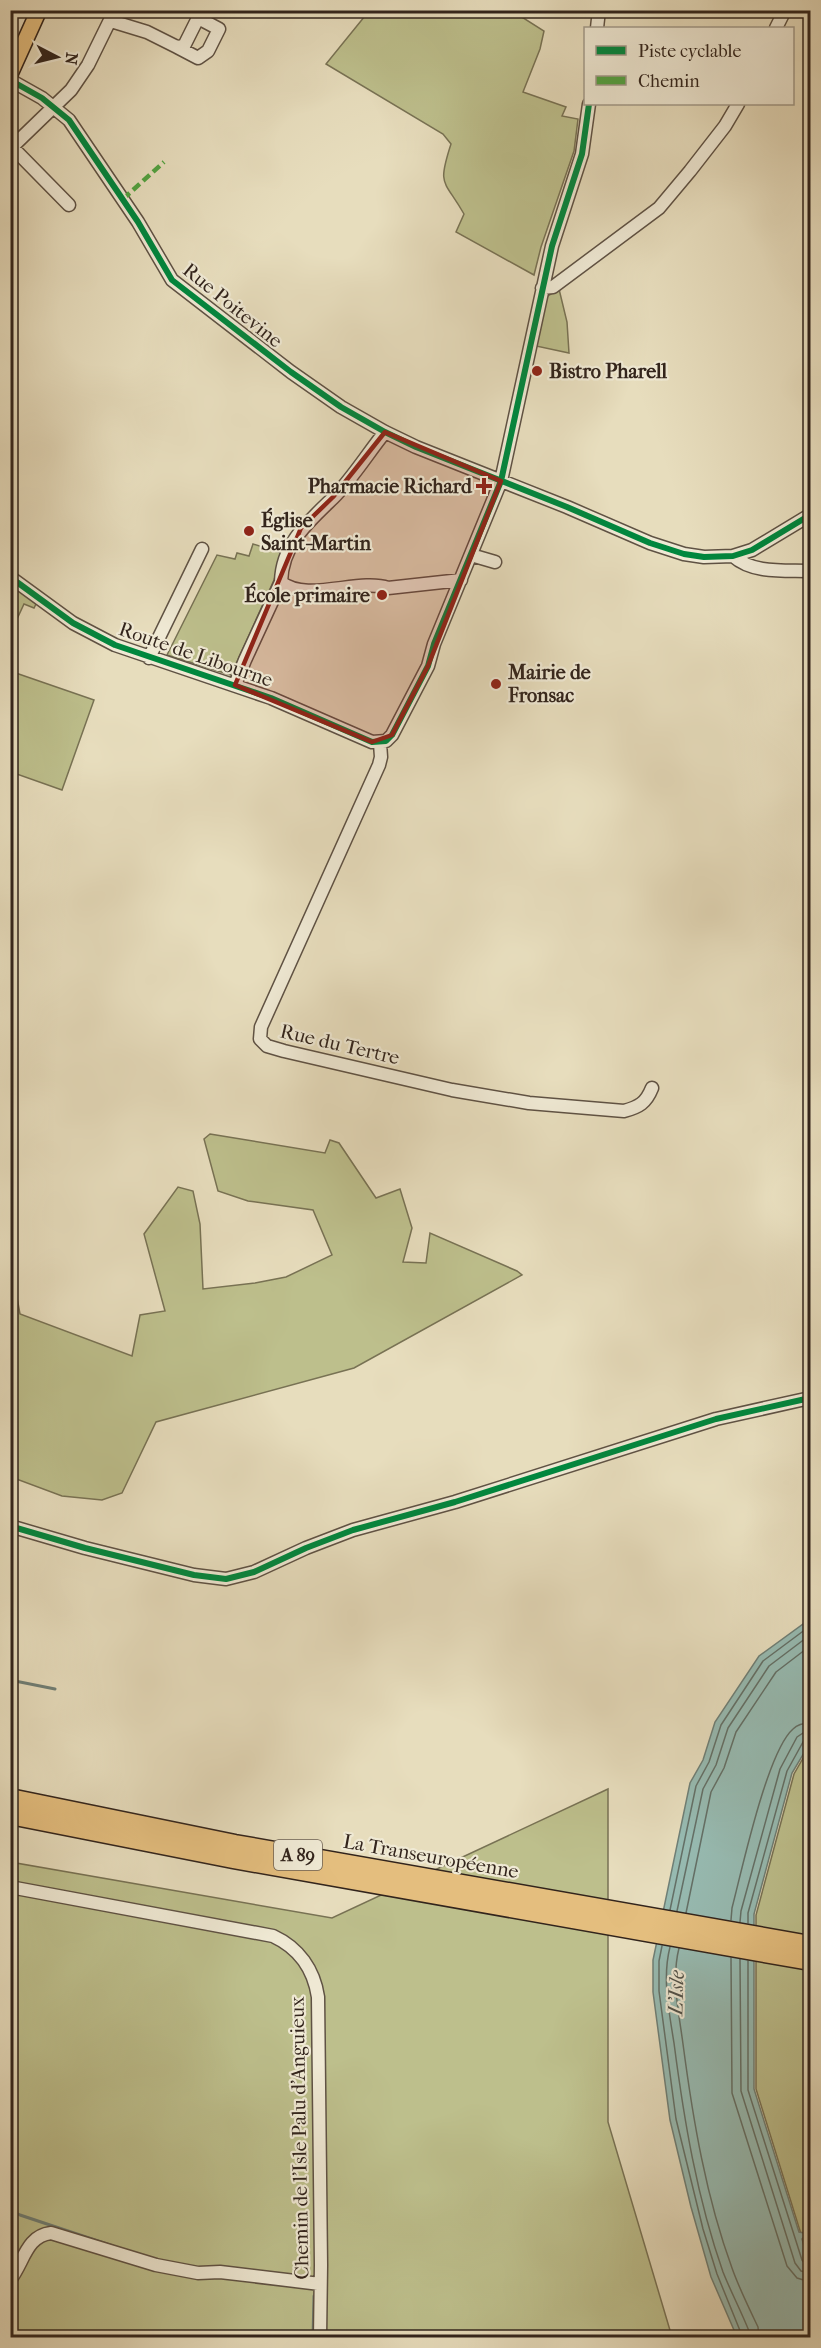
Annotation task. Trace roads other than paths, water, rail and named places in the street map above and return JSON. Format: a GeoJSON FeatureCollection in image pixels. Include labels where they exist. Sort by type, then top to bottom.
{"type":"FeatureCollection","features":[{"type":"Feature","properties":{"kind":"highway","name":"La Transeuropéenne"},"geometry":{"type":"LineString","coordinates":[[10,1798],[810,1961]]}},
{"type":"Feature","properties":{"kind":"highway","name":"La Transeuropéenne"},"geometry":{"type":"LineString","coordinates":[[10,1815],[233,1859],[585,1915],[810,1945]]}},
{"type":"Feature","properties":{"kind":"main road"},"geometry":{"type":"LineString","coordinates":[[10,74],[39,10]]}},
{"type":"Feature","properties":{"kind":"street"},"geometry":{"type":"LineString","coordinates":[[597,27],[598,10]]}},
{"type":"Feature","properties":{"kind":"street"},"geometry":{"type":"LineString","coordinates":[[776,27],[785,10]]}},
{"type":"Feature","properties":{"kind":"street"},"geometry":{"type":"LineString","coordinates":[[69,205],[11,148],[55,108],[71,90],[88,65],[113,16],[177,47]]}},
{"type":"Feature","properties":{"kind":"street","name":"Rue Poitevine"},"geometry":{"type":"LineString","coordinates":[[10,80],[55,108],[69,120],[138,222],[172,280],[291,372],[341,407],[416,447],[666,549],[704,557],[733,556]]}},
{"type":"Feature","properties":{"kind":"street"},"geometry":{"type":"LineString","coordinates":[[380,742],[392,735],[428,666],[434,645],[501,482],[552,246],[582,154],[589,105]]}},
{"type":"Feature","properties":{"kind":"street"},"geometry":{"type":"LineString","coordinates":[[542,288],[553,287],[659,208],[725,126],[737,105]]}},
{"type":"Feature","properties":{"kind":"street"},"geometry":{"type":"LineString","coordinates":[[235,685],[281,582],[289,550],[301,528],[333,497],[385,432]]}},
{"type":"Feature","properties":{"kind":"street"},"geometry":{"type":"LineString","coordinates":[[733,556],[752,550],[810,516]]}},
{"type":"Feature","properties":{"kind":"street"},"geometry":{"type":"LineString","coordinates":[[150,658],[202,549]]}},
{"type":"Feature","properties":{"kind":"street"},"geometry":{"type":"LineString","coordinates":[[471,555],[495,562]]}},
{"type":"Feature","properties":{"kind":"street"},"geometry":{"type":"LineString","coordinates":[[733,556],[746,566],[810,571]]}},
{"type":"Feature","properties":{"kind":"street","name":"Route de Libourne"},"geometry":{"type":"LineString","coordinates":[[10,577],[73,623],[115,645],[235,685],[317,717],[363,739],[380,742]]}},
{"type":"Feature","properties":{"kind":"street"},"geometry":{"type":"LineString","coordinates":[[281,582],[286,586],[303,590],[348,589],[377,584],[388,588],[461,580]]}},
{"type":"Feature","properties":{"kind":"street","name":"Rue du Tertre"},"geometry":{"type":"LineString","coordinates":[[380,742],[379,765],[261,1027],[260,1039],[267,1046],[284,1051],[452,1090],[529,1102],[624,1111],[639,1107],[648,1098],[652,1088]]}},
{"type":"Feature","properties":{"kind":"street"},"geometry":{"type":"LineString","coordinates":[[10,1526],[194,1575],[226,1579],[254,1572],[353,1530],[466,1498],[716,1419],[810,1398]]}},
{"type":"Feature","properties":{"kind":"street","name":"Chemin de l'Isle Palu d’Anguieux"},"geometry":{"type":"LineString","coordinates":[[10,1887],[273,1936],[285,1941],[308,1965],[316,1981],[318,1997],[320,2337]]}},
{"type":"Feature","properties":{"kind":"street"},"geometry":{"type":"LineString","coordinates":[[10,2280],[33,2241],[41,2235],[51,2234],[167,2267],[198,2273],[220,2272],[321,2284]]}},
{"type":"Feature","properties":{"kind":"water","name":"L'Isle"},"geometry":{"type":"Polygon","coordinates":[[[810,1619],[810,1743],[792,1773],[754,1914],[754,2089],[799,2232],[810,2234],[802,2239],[810,2267],[810,2337],[737,2337],[711,2277],[670,2120],[653,1992],[653,1960],[690,1783],[703,1760],[715,1722],[759,1656],[810,1619]]]}},
{"type":"Feature","properties":{"kind":"waterway"},"geometry":{"type":"LineString","coordinates":[[10,1680],[55,1689]]}},
{"type":"Feature","properties":{"kind":"waterway"},"geometry":{"type":"LineString","coordinates":[[10,2210],[113,2246]]}},
{"type":"Feature","properties":{"kind":"waterway"},"geometry":{"type":"LineString","coordinates":[[313,2338],[314,2296]]}},
{"type":"Feature","properties":{"kind":"place","name":"Bistro Pharell"},"geometry":{"type":"Point","coordinates":[537,371]}},
{"type":"Feature","properties":{"kind":"place","name":"Pharmacie Richard"},"geometry":{"type":"Point","coordinates":[484,486]}},
{"type":"Feature","properties":{"kind":"place","name":"Église Saint-Martin"},"geometry":{"type":"Point","coordinates":[249,531]}},
{"type":"Feature","properties":{"kind":"place","name":"École primaire"},"geometry":{"type":"Point","coordinates":[382,595]}},
{"type":"Feature","properties":{"kind":"place","name":"Mairie de Fronsac"},"geometry":{"type":"Point","coordinates":[496,684]}}]}
